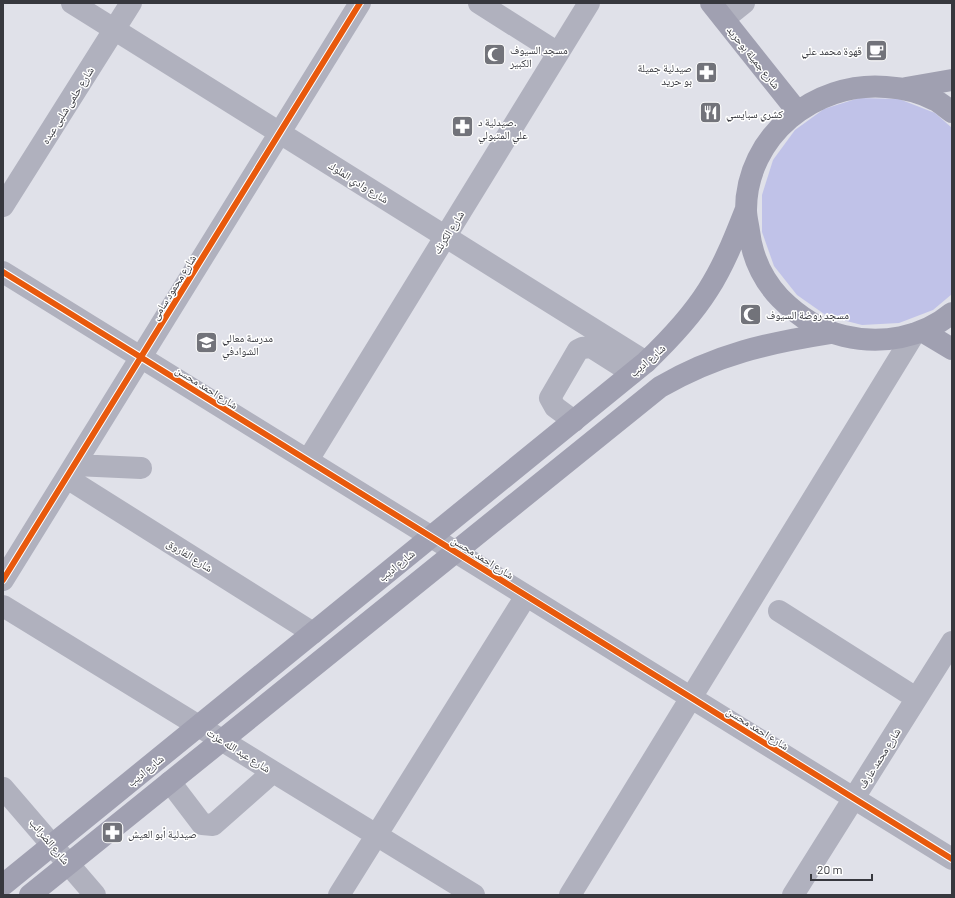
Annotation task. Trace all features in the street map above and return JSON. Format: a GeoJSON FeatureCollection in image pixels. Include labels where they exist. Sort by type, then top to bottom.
{"type":"FeatureCollection","features":[{"type":"Feature","properties":{"kind":"main road","name":"شارع جميلة بوحريد"},"geometry":{"type":"LineString","coordinates":[[717,11],[797,111]]}},
{"type":"Feature","properties":{"kind":"main road"},"geometry":{"type":"LineString","coordinates":[[952,80],[903,88],[866,85],[830,93],[797,111],[776,131],[760,155],[750,181],[746,209],[751,250],[768,286],[796,314],[832,333],[859,340],[887,340],[918,332],[952,313]]}},
{"type":"Feature","properties":{"kind":"main road"},"geometry":{"type":"LineString","coordinates":[[903,88],[935,100],[952,112]]}},
{"type":"Feature","properties":{"kind":"main road","name":"شارع اديب"},"geometry":{"type":"LineString","coordinates":[[3,886],[574,421],[668,342],[708,290],[723,263],[746,209]]}},
{"type":"Feature","properties":{"kind":"main road"},"geometry":{"type":"LineString","coordinates":[[918,332],[952,349]]}},
{"type":"Feature","properties":{"kind":"main road"},"geometry":{"type":"LineString","coordinates":[[30,895],[666,383],[685,372],[752,348],[832,333]]}},
{"type":"Feature","properties":{"kind":"street","name":"شارع وادي الملوك"},"geometry":{"type":"LineString","coordinates":[[72,3],[445,236],[639,367]]}},
{"type":"Feature","properties":{"kind":"street","name":"شارع حلمى شلبى عبده"},"geometry":{"type":"LineString","coordinates":[[3,206],[132,3]]}},
{"type":"Feature","properties":{"kind":"street","name":"شارع محمود سامى"},"geometry":{"type":"LineString","coordinates":[[3,580],[360,3]]}},
{"type":"Feature","properties":{"kind":"street"},"geometry":{"type":"LineString","coordinates":[[479,3],[558,53]]}},
{"type":"Feature","properties":{"kind":"street","name":"شارع الكرنك"},"geometry":{"type":"LineString","coordinates":[[308,460],[589,3]]}},
{"type":"Feature","properties":{"kind":"street"},"geometry":{"type":"LineString","coordinates":[[717,11],[744,3]]}},
{"type":"Feature","properties":{"kind":"street","name":"شارع احمد محسن"},"geometry":{"type":"LineString","coordinates":[[3,272],[952,859]]}},
{"type":"Feature","properties":{"kind":"street"},"geometry":{"type":"LineString","coordinates":[[570,895],[690,698],[918,332]]}},
{"type":"Feature","properties":{"kind":"street"},"geometry":{"type":"LineString","coordinates":[[574,421],[555,407],[550,398],[578,350],[591,347],[639,367]]}},
{"type":"Feature","properties":{"kind":"street"},"geometry":{"type":"LineString","coordinates":[[71,471],[141,468]]}},
{"type":"Feature","properties":{"kind":"street","name":"شارع الفاروق"},"geometry":{"type":"LineString","coordinates":[[71,471],[313,633]]}},
{"type":"Feature","properties":{"kind":"street"},"geometry":{"type":"LineString","coordinates":[[339,895],[526,596]]}},
{"type":"Feature","properties":{"kind":"street","name":"شارع عبد الله عزت"},"geometry":{"type":"LineString","coordinates":[[3,606],[474,895]]}},
{"type":"Feature","properties":{"kind":"street"},"geometry":{"type":"LineString","coordinates":[[779,611],[916,698]]}},
{"type":"Feature","properties":{"kind":"street","name":"شارع محمد عارف"},"geometry":{"type":"LineString","coordinates":[[793,895],[952,642]]}},
{"type":"Feature","properties":{"kind":"street"},"geometry":{"type":"LineString","coordinates":[[170,782],[202,824],[209,826],[213,825],[273,772]]}},
{"type":"Feature","properties":{"kind":"street","name":"شارع الضرائب"},"geometry":{"type":"LineString","coordinates":[[3,788],[96,895]]}},
{"type":"Feature","properties":{"kind":"shaded area"},"geometry":{"type":"Polygon","coordinates":[[[859,98],[899,99],[935,113],[952,128],[952,294],[933,310],[899,323],[862,325],[827,316],[797,295],[774,266],[762,232],[762,195],[773,160],[795,130],[824,109],[859,98]]]}},
{"type":"Feature","properties":{"kind":"cycle path"},"geometry":{"type":"LineString","coordinates":[[3,580],[360,3]]}},
{"type":"Feature","properties":{"kind":"cycle path"},"geometry":{"type":"LineString","coordinates":[[3,272],[952,859]]}},
{"type":"Feature","properties":{"kind":"place","name":"قهوة محمد علي"},"geometry":{"type":"Point","coordinates":[877,50]}},
{"type":"Feature","properties":{"kind":"place","name":"مسجد السيوف الكبير"},"geometry":{"type":"Point","coordinates":[494,55]}},
{"type":"Feature","properties":{"kind":"place","name":"صيدلية جميلة بو حريد"},"geometry":{"type":"Point","coordinates":[707,73]}},
{"type":"Feature","properties":{"kind":"place","name":"كشري سبايسي"},"geometry":{"type":"Point","coordinates":[711,113]}},
{"type":"Feature","properties":{"kind":"place","name":"صيدلية د. علي المتبولي"},"geometry":{"type":"Point","coordinates":[463,127]}},
{"type":"Feature","properties":{"kind":"place","name":"مسجد روضة السيوف"},"geometry":{"type":"Point","coordinates":[750,314]}},
{"type":"Feature","properties":{"kind":"place","name":"مدرسة معالي الشوادفي"},"geometry":{"type":"Point","coordinates":[207,343]}},
{"type":"Feature","properties":{"kind":"place","name":"صيدلية أبو العيش"},"geometry":{"type":"Point","coordinates":[113,833]}}]}
